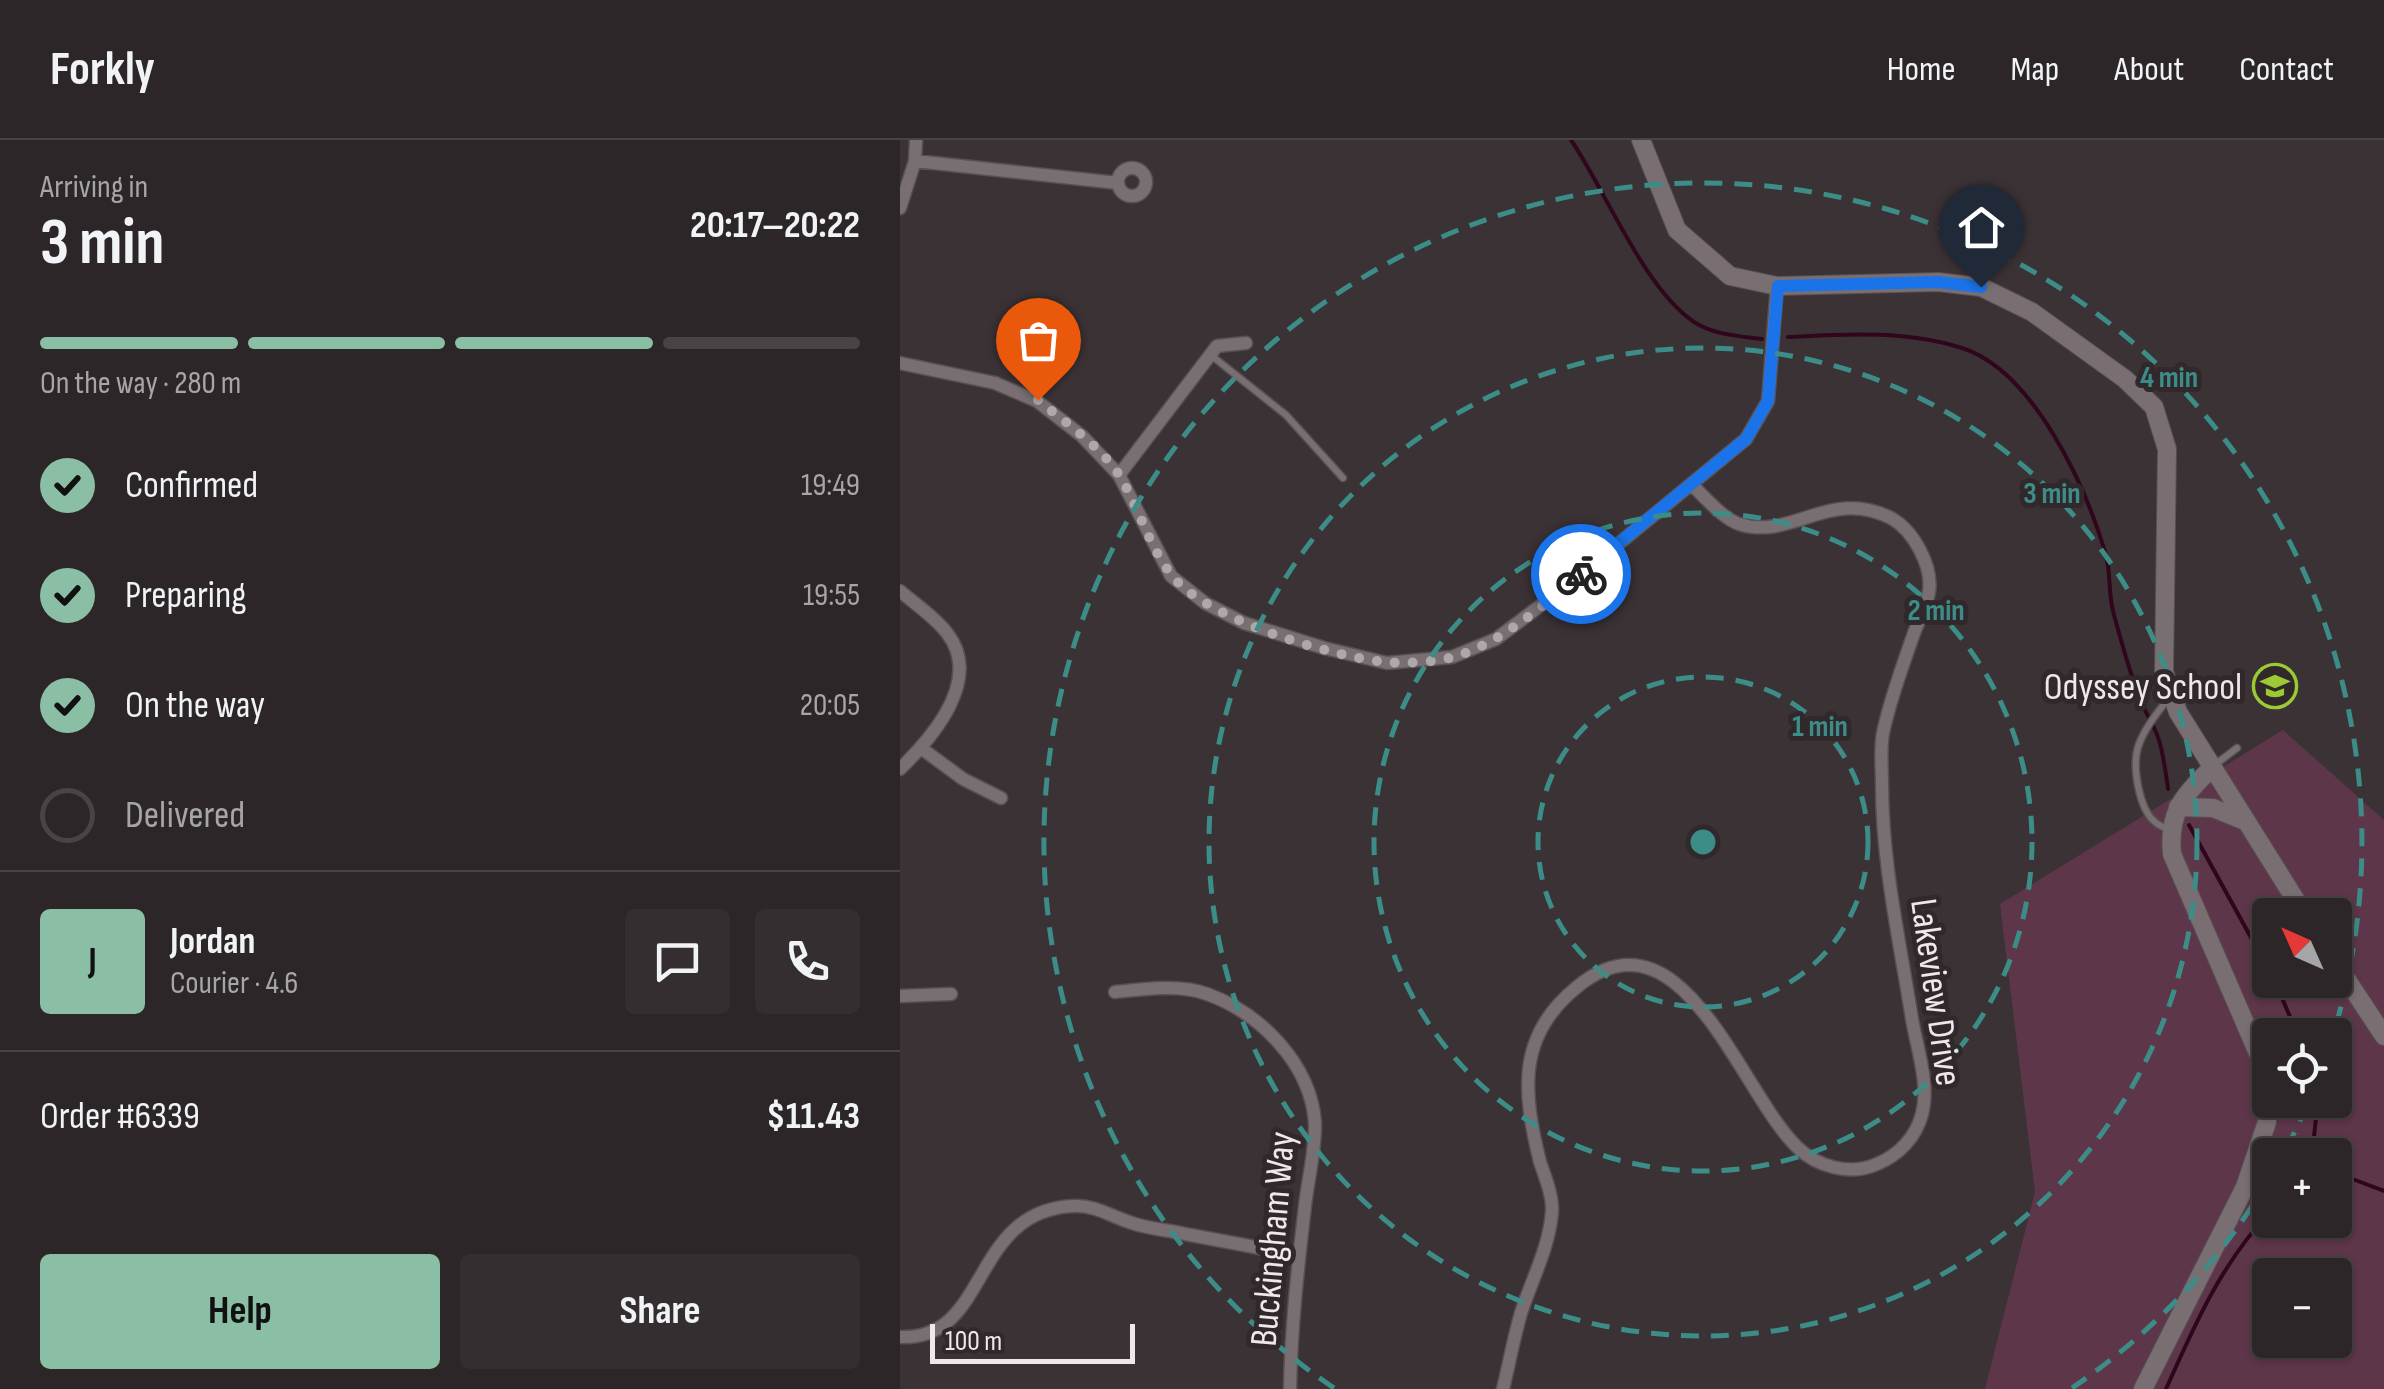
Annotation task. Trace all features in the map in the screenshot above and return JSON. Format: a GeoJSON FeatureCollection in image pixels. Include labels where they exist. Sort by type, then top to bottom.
{"type":"FeatureCollection","features":[{"type":"Feature","properties":{"kind":"main road"},"geometry":{"type":"LineString","coordinates":[[1641,140],[1677,230],[1730,276],[1778,286],[1938,282],[1981,287],[2032,312],[2125,379],[2154,407],[2167,449],[2166,702],[2178,712],[2294,898]]}},
{"type":"Feature","properties":{"kind":"main road"},"geometry":{"type":"LineString","coordinates":[[2143,1389],[2246,1187],[2267,1122],[2264,1067],[2172,854],[2170,830],[2178,807],[2212,768]]}},
{"type":"Feature","properties":{"kind":"main road"},"geometry":{"type":"LineString","coordinates":[[2178,807],[2212,808],[2245,821]]}},
{"type":"Feature","properties":{"kind":"main road"},"geometry":{"type":"LineString","coordinates":[[2352,988],[2384,1036]]}},
{"type":"Feature","properties":{"kind":"street"},"geometry":{"type":"LineString","coordinates":[[900,208],[915,161],[916,140]]}},
{"type":"Feature","properties":{"kind":"street"},"geometry":{"type":"LineString","coordinates":[[915,161],[1118,183]]}},
{"type":"Feature","properties":{"kind":"street"},"geometry":{"type":"LineString","coordinates":[[900,364],[995,383],[1038,400],[1082,436],[1119,475],[1171,576],[1206,603],[1244,623],[1324,648],[1388,662],[1452,657],[1496,638],[1746,439],[1768,401],[1778,286]]}},
{"type":"Feature","properties":{"kind":"street"},"geometry":{"type":"LineString","coordinates":[[1119,475],[1217,346],[1246,343]]}},
{"type":"Feature","properties":{"kind":"street","name":"Lakeview Drive"},"geometry":{"type":"LineString","coordinates":[[1503,1389],[1521,1313],[1546,1244],[1552,1207],[1534,1136],[1526,1071],[1535,1038],[1551,1014],[1594,974],[1618,966],[1648,967],[1675,980],[1714,1026],[1798,1149],[1836,1170],[1872,1167],[1895,1155],[1916,1133],[1924,1109],[1922,1070],[1893,897],[1882,799],[1882,736],[1930,590],[1918,545],[1899,522],[1874,510],[1846,505],[1766,528],[1736,523],[1692,485]]}},
{"type":"Feature","properties":{"kind":"street"},"geometry":{"type":"LineString","coordinates":[[900,590],[948,633],[960,658],[961,678],[944,715],[921,748],[900,768]]}},
{"type":"Feature","properties":{"kind":"street"},"geometry":{"type":"LineString","coordinates":[[921,748],[963,779],[1001,798]]}},
{"type":"Feature","properties":{"kind":"street","name":"Buckingham Way"},"geometry":{"type":"LineString","coordinates":[[1116,992],[1146,988],[1205,993],[1255,1020],[1289,1052],[1314,1122],[1290,1389]]}},
{"type":"Feature","properties":{"kind":"street"},"geometry":{"type":"LineString","coordinates":[[900,996],[952,994]]}},
{"type":"Feature","properties":{"kind":"street"},"geometry":{"type":"LineString","coordinates":[[900,1338],[932,1331],[951,1320],[968,1301],[986,1262],[1019,1224],[1045,1212],[1074,1206],[1104,1210],[1130,1223],[1299,1256]]}},
{"type":"Feature","properties":{"kind":"lane"},"geometry":{"type":"LineString","coordinates":[[1211,355],[1286,415],[1343,478]]}},
{"type":"Feature","properties":{"kind":"lane"},"geometry":{"type":"LineString","coordinates":[[2166,702],[2145,732],[2136,764],[2152,821],[2170,830]]}},
{"type":"Feature","properties":{"kind":"lane"},"geometry":{"type":"LineString","coordinates":[[2212,768],[2237,748]]}},
{"type":"Feature","properties":{"kind":"shaded area"},"geometry":{"type":"Polygon","coordinates":[[[2283,730],[2384,820],[2384,1389],[1985,1389],[2035,1192],[2000,904],[2283,730]]]}},
{"type":"Feature","properties":{"kind":"waterway"},"geometry":{"type":"LineString","coordinates":[[1571,140],[1626,237],[1676,306],[1710,330],[1762,339]]}},
{"type":"Feature","properties":{"kind":"waterway"},"geometry":{"type":"LineString","coordinates":[[1788,337],[1854,334],[1941,342],[1988,361],[2012,380],[2034,406],[2071,466],[2097,528],[2108,562],[2114,615],[2141,702],[2159,738],[2168,789]]}},
{"type":"Feature","properties":{"kind":"waterway"},"geometry":{"type":"LineString","coordinates":[[2189,825],[2252,939]]}},
{"type":"Feature","properties":{"kind":"waterway"},"geometry":{"type":"LineString","coordinates":[[2282,998],[2291,1018]]}},
{"type":"Feature","properties":{"kind":"waterway"},"geometry":{"type":"LineString","coordinates":[[2314,1138],[2316,1118]]}},
{"type":"Feature","properties":{"kind":"waterway"},"geometry":{"type":"LineString","coordinates":[[2352,1180],[2384,1191]]}},
{"type":"Feature","properties":{"kind":"waterway"},"geometry":{"type":"LineString","coordinates":[[2166,1389],[2223,1274],[2252,1233]]}},
{"type":"Feature","properties":{"kind":"way so far"},"geometry":{"type":"LineString","coordinates":[[1038,400],[1082,436],[1119,475],[1171,576],[1206,603],[1244,623],[1324,648],[1388,662],[1452,657],[1496,638],[1581,574]]}},
{"type":"Feature","properties":{"kind":"place","name":"Odyssey School"},"geometry":{"type":"Point","coordinates":[2275,686]}},
{"type":"Feature","properties":{"kind":"route"},"geometry":{"type":"LineString","coordinates":[[1581,574],[1746,439],[1768,401],[1778,286],[1938,282],[1981,287]]}}]}
